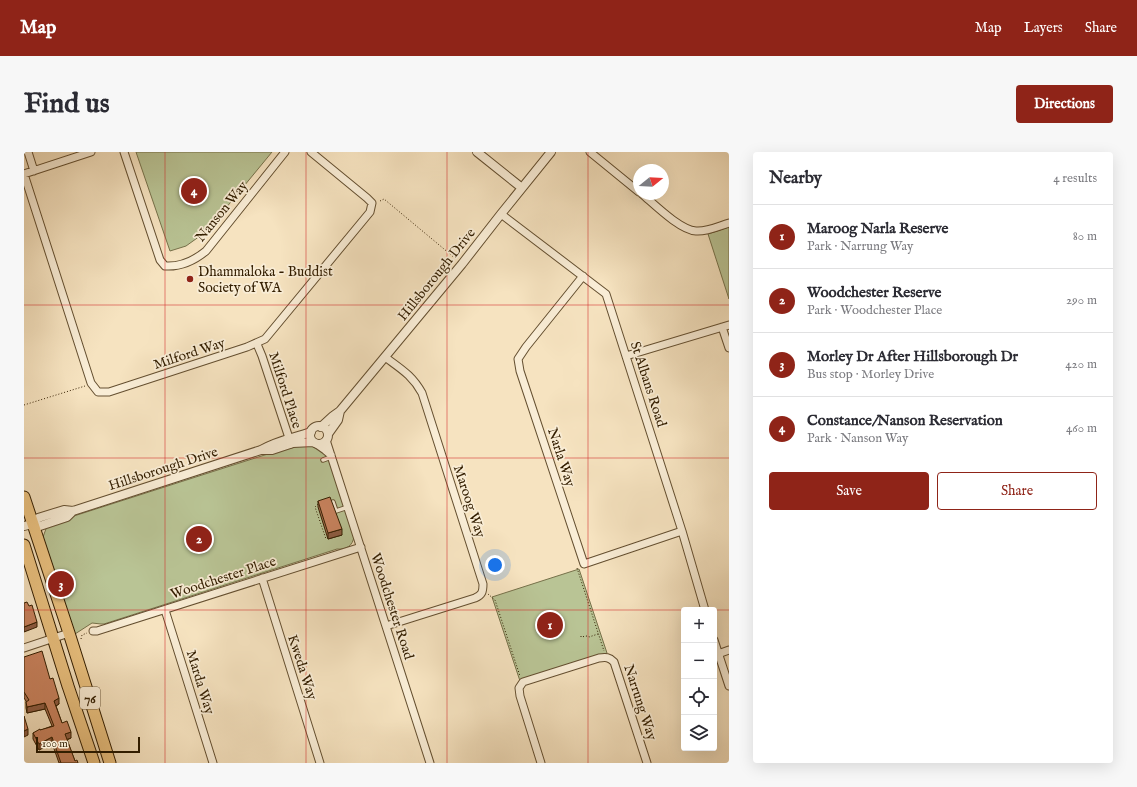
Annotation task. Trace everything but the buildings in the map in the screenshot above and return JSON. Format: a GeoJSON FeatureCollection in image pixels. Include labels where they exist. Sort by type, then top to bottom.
{"type":"FeatureCollection","features":[{"type":"Feature","properties":{"kind":"highway","name":"76"},"geometry":{"type":"LineString","coordinates":[[24,497],[28,525],[69,632],[110,763]]}},
{"type":"Feature","properties":{"kind":"highway","name":"76"},"geometry":{"type":"LineString","coordinates":[[24,545],[68,686],[94,763]]}},
{"type":"Feature","properties":{"kind":"street"},"geometry":{"type":"LineString","coordinates":[[28,152],[34,170]]}},
{"type":"Feature","properties":{"kind":"street"},"geometry":{"type":"LineString","coordinates":[[90,152],[24,174],[91,384]]}},
{"type":"Feature","properties":{"kind":"street","name":"Nanson Way"},"geometry":{"type":"LineString","coordinates":[[124,152],[160,260],[165,266],[173,267],[197,258],[206,251],[286,152]]}},
{"type":"Feature","properties":{"kind":"street"},"geometry":{"type":"LineString","coordinates":[[311,152],[372,203]]}},
{"type":"Feature","properties":{"kind":"street"},"geometry":{"type":"LineString","coordinates":[[477,152],[522,188]]}},
{"type":"Feature","properties":{"kind":"street","name":"Hillsborough Drive"},"geometry":{"type":"LineString","coordinates":[[321,427],[340,411],[385,357],[462,264],[550,152]]}},
{"type":"Feature","properties":{"kind":"street"},"geometry":{"type":"LineString","coordinates":[[590,152],[633,187]]}},
{"type":"Feature","properties":{"kind":"street"},"geometry":{"type":"LineString","coordinates":[[650,200],[686,229],[696,231],[707,230],[729,223]]}},
{"type":"Feature","properties":{"kind":"street","name":"Milford Way"},"geometry":{"type":"LineString","coordinates":[[91,384],[98,392],[109,392],[257,344],[265,339],[370,212],[372,203]]}},
{"type":"Feature","properties":{"kind":"street","name":"St Albans Road"},"geometry":{"type":"LineString","coordinates":[[501,214],[606,294],[682,531],[704,607]]}},
{"type":"Feature","properties":{"kind":"street","name":"Narla Way"},"geometry":{"type":"LineString","coordinates":[[583,276],[518,359],[520,371],[584,564],[682,531]]}},
{"type":"Feature","properties":{"kind":"street"},"geometry":{"type":"LineString","coordinates":[[626,356],[726,326],[729,348]]}},
{"type":"Feature","properties":{"kind":"street","name":"Milford Place"},"geometry":{"type":"LineString","coordinates":[[257,344],[290,441]]}},
{"type":"Feature","properties":{"kind":"street","name":"Maroog Way"},"geometry":{"type":"LineString","coordinates":[[385,357],[410,376],[422,393],[483,584],[483,590]]}},
{"type":"Feature","properties":{"kind":"street","name":"Hillsborough Drive"},"geometry":{"type":"LineString","coordinates":[[327,437],[338,420],[340,411]]}},
{"type":"Feature","properties":{"kind":"street"},"geometry":{"type":"LineString","coordinates":[[314,443],[321,444],[327,437],[326,430],[321,427],[317,427],[311,432],[310,436],[314,443],[325,450],[332,457]]}},
{"type":"Feature","properties":{"kind":"street","name":"Hillsborough Drive"},"geometry":{"type":"LineString","coordinates":[[28,525],[38,518],[64,510],[73,511],[261,450],[270,444],[290,441],[311,432]]}},
{"type":"Feature","properties":{"kind":"street","name":"Woodchester Road"},"geometry":{"type":"LineString","coordinates":[[327,437],[332,457],[430,763]]}},
{"type":"Feature","properties":{"kind":"street","name":"Hillsborough Drive"},"geometry":{"type":"LineString","coordinates":[[290,441],[314,443]]}},
{"type":"Feature","properties":{"kind":"street","name":"Woodchester Place"},"geometry":{"type":"LineString","coordinates":[[93,631],[165,610],[361,547]]}},
{"type":"Feature","properties":{"kind":"street","name":"Kweda Way"},"geometry":{"type":"LineString","coordinates":[[262,578],[320,763]]}},
{"type":"Feature","properties":{"kind":"street"},"geometry":{"type":"LineString","coordinates":[[386,626],[475,598],[481,595],[483,590]]}},
{"type":"Feature","properties":{"kind":"street","name":"Marda Way"},"geometry":{"type":"LineString","coordinates":[[165,610],[213,763]]}},
{"type":"Feature","properties":{"kind":"street"},"geometry":{"type":"LineString","coordinates":[[24,648],[69,632]]}},
{"type":"Feature","properties":{"kind":"street"},"geometry":{"type":"LineString","coordinates":[[715,643],[729,686]]}},
{"type":"Feature","properties":{"kind":"street"},"geometry":{"type":"LineString","coordinates":[[718,654],[729,650]]}},
{"type":"Feature","properties":{"kind":"street","name":"Narrung Way"},"geometry":{"type":"LineString","coordinates":[[522,683],[599,658],[610,658],[614,662],[647,763]]}},
{"type":"Feature","properties":{"kind":"street"},"geometry":{"type":"LineString","coordinates":[[522,683],[519,688],[520,696],[541,763]]}},
{"type":"Feature","properties":{"kind":"lane"},"geometry":{"type":"LineString","coordinates":[[322,460],[332,457]]}},
{"type":"Feature","properties":{"kind":"lane"},"geometry":{"type":"LineString","coordinates":[[333,502],[336,511],[348,507]]}},
{"type":"Feature","properties":{"kind":"path"},"geometry":{"type":"LineString","coordinates":[[372,203],[384,199],[462,264]]}},
{"type":"Feature","properties":{"kind":"path"},"geometry":{"type":"LineString","coordinates":[[24,405],[91,384]]}},
{"type":"Feature","properties":{"kind":"path"},"geometry":{"type":"LineString","coordinates":[[320,502],[315,507],[326,539]]}},
{"type":"Feature","properties":{"kind":"path"},"geometry":{"type":"LineString","coordinates":[[577,568],[606,657]]}},
{"type":"Feature","properties":{"kind":"path"},"geometry":{"type":"LineString","coordinates":[[483,590],[495,600],[522,683]]}},
{"type":"Feature","properties":{"kind":"path"},"geometry":{"type":"LineString","coordinates":[[80,640],[82,635],[93,631]]}},
{"type":"Feature","properties":{"kind":"path"},"geometry":{"type":"LineString","coordinates":[[581,636],[581,638],[598,634]]}},
{"type":"Feature","properties":{"kind":"green space"},"geometry":{"type":"Polygon","coordinates":[[[136,152],[272,152],[207,231],[186,246],[170,251],[136,152]]]}},
{"type":"Feature","properties":{"kind":"green space"},"geometry":{"type":"Polygon","coordinates":[[[729,227],[729,299],[708,234],[729,227]]]}},
{"type":"Feature","properties":{"kind":"green space"},"geometry":{"type":"Polygon","coordinates":[[[308,443],[325,453],[332,467],[354,536],[351,545],[343,549],[337,549],[104,624],[92,623],[75,634],[43,537],[47,526],[52,523],[299,444],[308,443]]]}},
{"type":"Feature","properties":{"kind":"green space"},"geometry":{"type":"Polygon","coordinates":[[[579,569],[607,653],[520,681],[492,597],[579,569]]]}},
{"type":"Feature","properties":{"kind":"place","name":"Constance/Nanson Reservation"},"geometry":{"type":"Point","coordinates":[194,191]}},
{"type":"Feature","properties":{"kind":"place","name":"Dhammaloka - Buddist Society of WA"},"geometry":{"type":"Point","coordinates":[190,279]}},
{"type":"Feature","properties":{"kind":"place","name":"Woodchester Reserve"},"geometry":{"type":"Point","coordinates":[199,539]}},
{"type":"Feature","properties":{"kind":"place","name":"Morley Dr After Hillsborough Dr"},"geometry":{"type":"Point","coordinates":[61,584]}},
{"type":"Feature","properties":{"kind":"place","name":"Maroog Narla Reserve"},"geometry":{"type":"Point","coordinates":[550,625]}}]}
